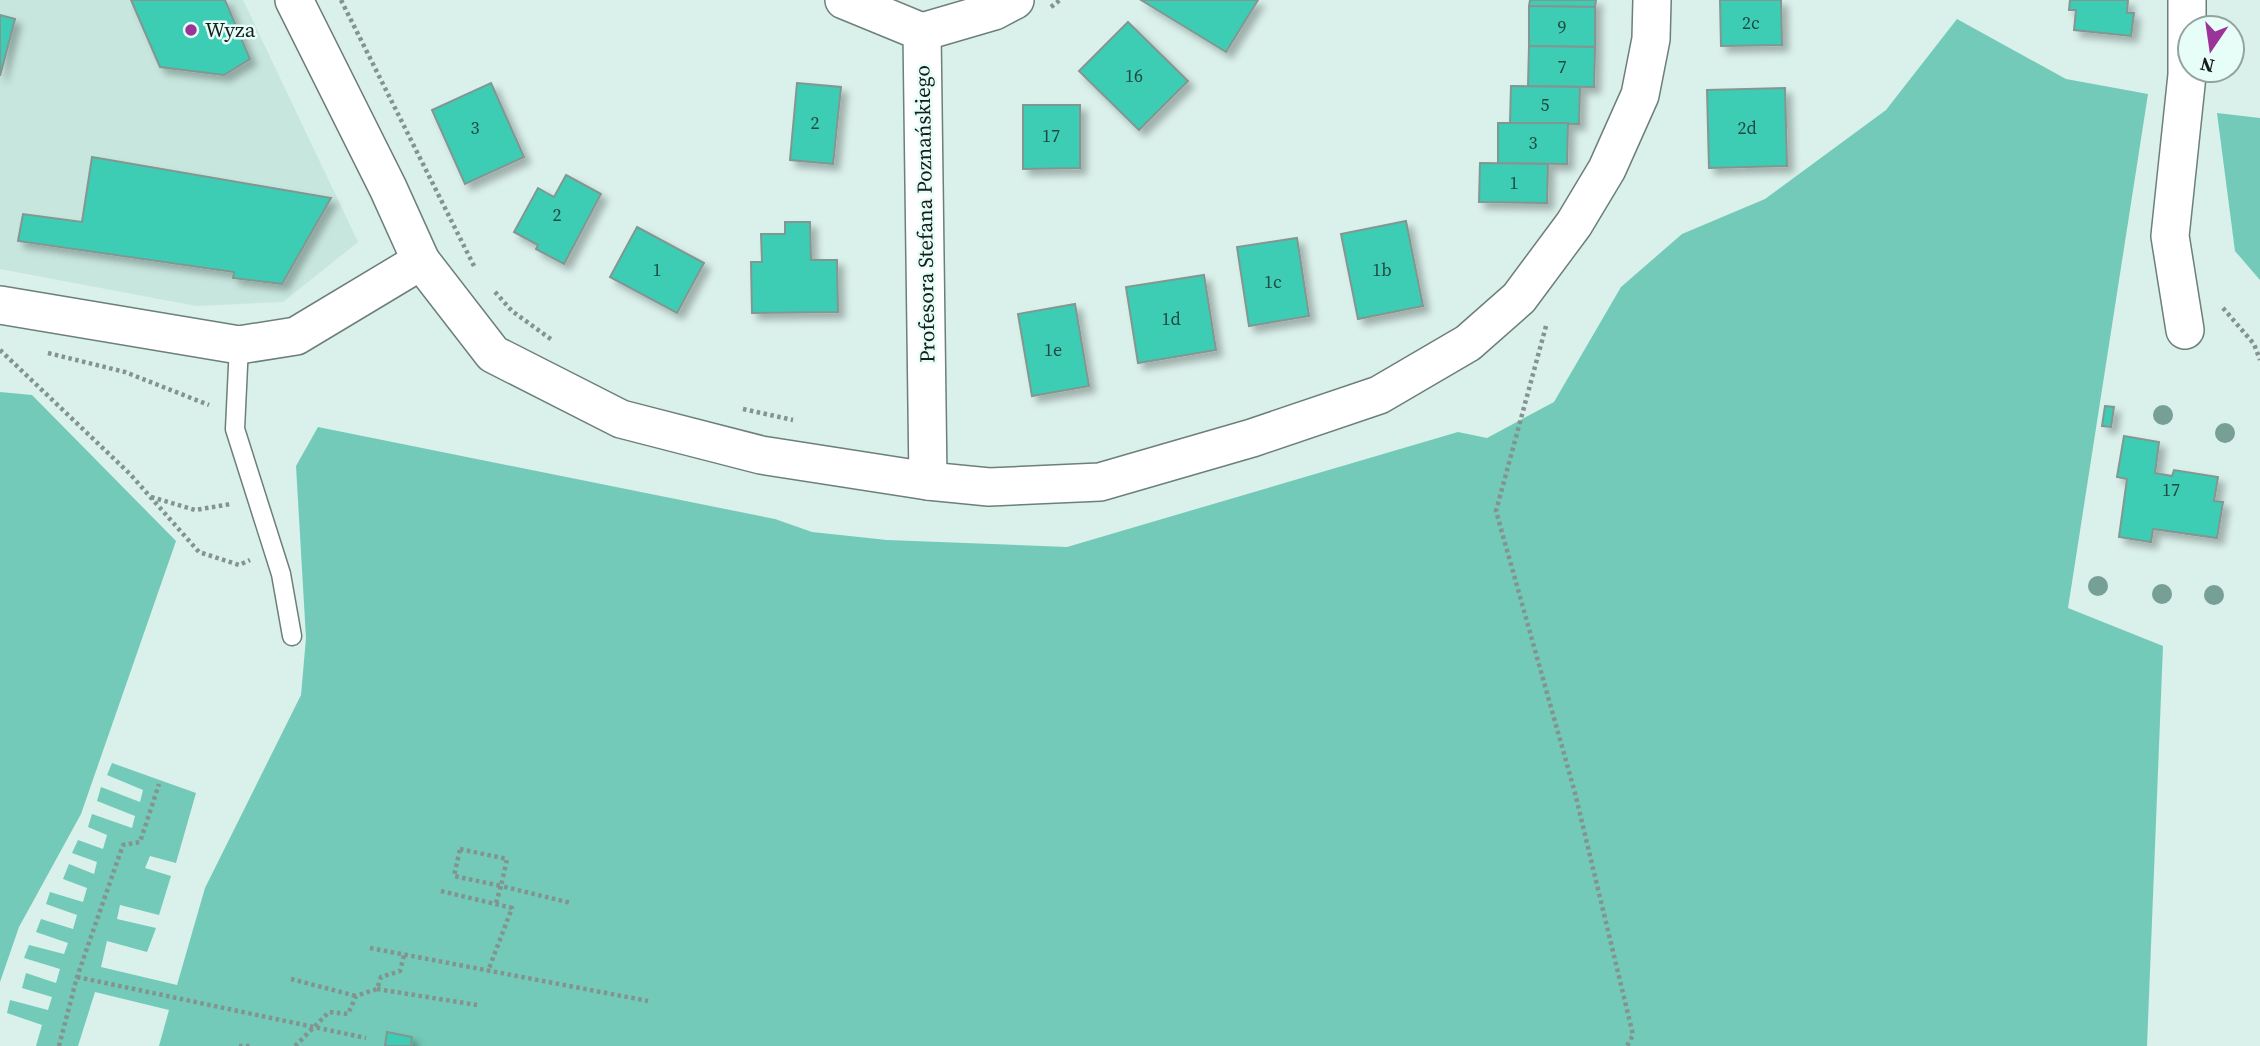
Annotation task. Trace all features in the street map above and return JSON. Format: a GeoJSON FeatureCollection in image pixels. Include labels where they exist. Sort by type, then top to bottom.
{"type":"FeatureCollection","features":[{"type":"Feature","properties":{"kind":"street"},"geometry":{"type":"LineString","coordinates":[[294,0],[388,188],[421,261],[493,354],[621,419],[761,455],[928,481],[989,487],[1100,482],[1252,438],[1378,395],[1468,343],[1519,298],[1574,224],[1607,169],[1640,95],[1651,39],[1652,0]]}},
{"type":"Feature","properties":{"kind":"street"},"geometry":{"type":"LineString","coordinates":[[844,0],[922,32],[994,11],[1015,0]]}},
{"type":"Feature","properties":{"kind":"street"},"geometry":{"type":"LineString","coordinates":[[2185,330],[2170,236],[2187,75],[2187,0]]}},
{"type":"Feature","properties":{"kind":"street","name":"Profesora Stefana Poznańskiego"},"geometry":{"type":"LineString","coordinates":[[922,32],[928,481]]}},
{"type":"Feature","properties":{"kind":"street"},"geometry":{"type":"LineString","coordinates":[[0,305],[239,345],[296,336],[421,261]]}},
{"type":"Feature","properties":{"kind":"lane"},"geometry":{"type":"LineString","coordinates":[[239,345],[235,429],[274,549],[289,608],[292,636]]}},
{"type":"Feature","properties":{"kind":"path"},"geometry":{"type":"LineString","coordinates":[[341,0],[478,273]]}},
{"type":"Feature","properties":{"kind":"path"},"geometry":{"type":"LineString","coordinates":[[492,289],[512,311],[563,347]]}},
{"type":"Feature","properties":{"kind":"path"},"geometry":{"type":"LineString","coordinates":[[2223,308],[2254,344],[2260,360]]}},
{"type":"Feature","properties":{"kind":"path"},"geometry":{"type":"LineString","coordinates":[[1549,312],[1496,511],[1575,793],[1633,1035],[1627,1046]]}},
{"type":"Feature","properties":{"kind":"path"},"geometry":{"type":"LineString","coordinates":[[0,350],[150,497],[199,552],[239,565],[274,549]]}},
{"type":"Feature","properties":{"kind":"path"},"geometry":{"type":"LineString","coordinates":[[65,357],[125,372],[204,400],[235,429]]}},
{"type":"Feature","properties":{"kind":"path"},"geometry":{"type":"LineString","coordinates":[[739,408],[804,422]]}},
{"type":"Feature","properties":{"kind":"path"},"geometry":{"type":"LineString","coordinates":[[150,497],[195,510],[230,505],[251,479]]}},
{"type":"Feature","properties":{"kind":"path"},"geometry":{"type":"LineString","coordinates":[[59,1046],[77,977],[123,845],[140,842],[159,784]]}},
{"type":"Feature","properties":{"kind":"path"},"geometry":{"type":"LineString","coordinates":[[496,903],[501,887],[507,859],[460,849],[454,876],[501,887],[571,903]]}},
{"type":"Feature","properties":{"kind":"path"},"geometry":{"type":"LineString","coordinates":[[442,891],[512,908],[488,971]]}},
{"type":"Feature","properties":{"kind":"path"},"geometry":{"type":"LineString","coordinates":[[370,948],[648,1001]]}},
{"type":"Feature","properties":{"kind":"path"},"geometry":{"type":"LineString","coordinates":[[377,989],[382,978],[400,971],[404,955]]}},
{"type":"Feature","properties":{"kind":"path"},"geometry":{"type":"LineString","coordinates":[[77,977],[366,1038]]}},
{"type":"Feature","properties":{"kind":"path"},"geometry":{"type":"LineString","coordinates":[[291,979],[356,996],[377,989],[477,1005]]}},
{"type":"Feature","properties":{"kind":"path"},"geometry":{"type":"LineString","coordinates":[[295,1046],[329,1012],[348,1014],[356,996]]}},
{"type":"Feature","properties":{"kind":"path"},"geometry":{"type":"LineString","coordinates":[[239,1046],[250,1046]]}},
{"type":"Feature","properties":{"kind":"shaded area"},"geometry":{"type":"Polygon","coordinates":[[[0,0],[243,0],[358,242],[283,302],[196,306],[0,269],[0,0]]]}},
{"type":"Feature","properties":{"kind":"green space"},"geometry":{"type":"Polygon","coordinates":[[[1957,19],[2066,79],[2148,94],[2068,608],[2163,646],[2147,1046],[159,1046],[169,1010],[95,992],[78,1046],[36,1046],[42,1025],[7,1013],[10,1000],[48,1010],[52,997],[22,988],[26,973],[56,983],[60,969],[24,958],[29,945],[64,954],[68,943],[36,932],[41,919],[73,929],[77,915],[46,904],[50,892],[83,902],[87,888],[63,879],[69,864],[94,874],[97,862],[72,853],[78,840],[103,849],[107,835],[88,827],[92,814],[132,828],[135,816],[97,801],[101,787],[140,802],[143,790],[107,775],[112,763],[196,793],[176,863],[150,856],[145,868],[171,876],[159,915],[120,905],[117,919],[156,928],[147,952],[107,941],[101,967],[177,985],[205,888],[301,695],[306,638],[296,466],[318,427],[775,519],[812,532],[887,540],[1067,547],[1458,432],[1487,438],[1554,402],[1621,287],[1682,234],[1765,199],[1886,110],[1957,19]]]}},
{"type":"Feature","properties":{"kind":"green space"},"geometry":{"type":"Polygon","coordinates":[[[2217,113],[2260,118],[2260,280],[2235,251],[2217,113]]]}},
{"type":"Feature","properties":{"kind":"green space"},"geometry":{"type":"Polygon","coordinates":[[[0,392],[32,395],[176,541],[81,814],[19,927],[0,982],[0,392]]]}},
{"type":"Feature","properties":{"kind":"building","name":"Wyza"},"geometry":{"type":"Polygon","coordinates":[[[131,0],[225,0],[250,59],[224,75],[160,67],[131,0]]]}},
{"type":"Feature","properties":{"kind":"building"},"geometry":{"type":"Polygon","coordinates":[[[1141,0],[1258,0],[1226,52],[1141,0]]]}},
{"type":"Feature","properties":{"kind":"building"},"geometry":{"type":"Polygon","coordinates":[[[1530,0],[1596,0],[1595,7],[1529,6],[1530,0]]]}},
{"type":"Feature","properties":{"kind":"building"},"geometry":{"type":"Polygon","coordinates":[[[1720,0],[1781,0],[1782,45],[1721,46],[1720,0]]]}},
{"type":"Feature","properties":{"kind":"building"},"geometry":{"type":"Polygon","coordinates":[[[2070,0],[2128,0],[2127,13],[2134,13],[2131,36],[2074,30],[2076,10],[2069,10],[2070,0]]]}},
{"type":"Feature","properties":{"kind":"building"},"geometry":{"type":"Polygon","coordinates":[[[1529,6],[1595,7],[1595,47],[1529,46],[1529,6]]]}},
{"type":"Feature","properties":{"kind":"building"},"geometry":{"type":"Polygon","coordinates":[[[0,15],[15,19],[0,76],[0,15]]]}},
{"type":"Feature","properties":{"kind":"building"},"geometry":{"type":"Polygon","coordinates":[[[1128,22],[1188,81],[1139,130],[1079,71],[1128,22]]]}},
{"type":"Feature","properties":{"kind":"building"},"geometry":{"type":"Polygon","coordinates":[[[1529,46],[1595,47],[1594,87],[1528,86],[1529,46]]]}},
{"type":"Feature","properties":{"kind":"building"},"geometry":{"type":"Polygon","coordinates":[[[491,83],[524,157],[465,184],[432,110],[491,83]]]}},
{"type":"Feature","properties":{"kind":"building"},"geometry":{"type":"Polygon","coordinates":[[[797,83],[841,87],[833,164],[790,160],[797,83]]]}},
{"type":"Feature","properties":{"kind":"building"},"geometry":{"type":"Polygon","coordinates":[[[1511,86],[1580,87],[1579,124],[1510,123],[1511,86]]]}},
{"type":"Feature","properties":{"kind":"building"},"geometry":{"type":"Polygon","coordinates":[[[1785,88],[1787,166],[1709,168],[1707,90],[1785,88]]]}},
{"type":"Feature","properties":{"kind":"building"},"geometry":{"type":"Polygon","coordinates":[[[1023,105],[1080,105],[1080,168],[1023,169],[1023,105]]]}},
{"type":"Feature","properties":{"kind":"building"},"geometry":{"type":"Polygon","coordinates":[[[1498,123],[1568,123],[1567,164],[1498,163],[1498,123]]]}},
{"type":"Feature","properties":{"kind":"building"},"geometry":{"type":"Polygon","coordinates":[[[92,157],[331,198],[282,284],[233,278],[234,272],[18,241],[23,214],[82,222],[92,157]]]}},
{"type":"Feature","properties":{"kind":"building"},"geometry":{"type":"Polygon","coordinates":[[[1480,163],[1548,164],[1547,203],[1479,202],[1480,163]]]}},
{"type":"Feature","properties":{"kind":"building"},"geometry":{"type":"Polygon","coordinates":[[[566,175],[601,194],[564,264],[536,249],[538,245],[514,232],[538,188],[554,197],[566,175]]]}},
{"type":"Feature","properties":{"kind":"building"},"geometry":{"type":"Polygon","coordinates":[[[1406,221],[1423,306],[1358,319],[1341,234],[1406,221]]]}},
{"type":"Feature","properties":{"kind":"building"},"geometry":{"type":"Polygon","coordinates":[[[785,222],[810,222],[811,260],[837,260],[838,312],[752,313],[751,262],[762,262],[761,234],[785,234],[785,222]]]}},
{"type":"Feature","properties":{"kind":"building"},"geometry":{"type":"Polygon","coordinates":[[[637,227],[704,263],[677,313],[610,277],[637,227]]]}},
{"type":"Feature","properties":{"kind":"building"},"geometry":{"type":"Polygon","coordinates":[[[1297,238],[1309,316],[1249,326],[1237,247],[1297,238]]]}},
{"type":"Feature","properties":{"kind":"building"},"geometry":{"type":"Polygon","coordinates":[[[1204,275],[1216,350],[1138,363],[1126,287],[1204,275]]]}},
{"type":"Feature","properties":{"kind":"building"},"geometry":{"type":"Polygon","coordinates":[[[1075,304],[1089,386],[1032,396],[1018,314],[1075,304]]]}},
{"type":"Feature","properties":{"kind":"building"},"geometry":{"type":"Polygon","coordinates":[[[2105,406],[2114,407],[2111,427],[2102,426],[2105,406]]]}},
{"type":"Feature","properties":{"kind":"building"},"geometry":{"type":"Polygon","coordinates":[[[2124,436],[2159,442],[2155,473],[2172,476],[2174,470],[2218,477],[2214,501],[2223,502],[2217,538],[2153,529],[2151,542],[2119,537],[2127,479],[2117,477],[2124,436]]]}},
{"type":"Feature","properties":{"kind":"building"},"geometry":{"type":"Polygon","coordinates":[[[387,1032],[412,1037],[411,1046],[385,1046],[387,1032]]]}},
{"type":"Feature","properties":{"kind":"place","name":"Wyza"},"geometry":{"type":"Point","coordinates":[191,30]}}]}
